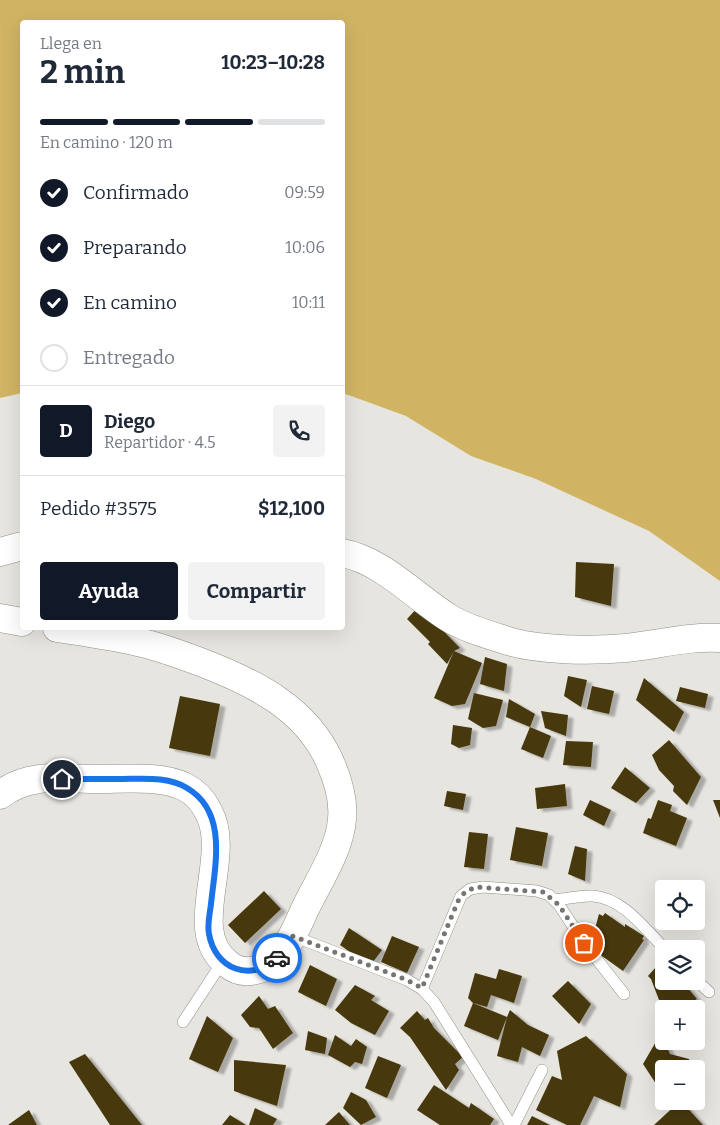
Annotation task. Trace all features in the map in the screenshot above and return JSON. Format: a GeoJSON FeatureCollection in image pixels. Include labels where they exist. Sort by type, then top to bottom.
{"type":"FeatureCollection","features":[{"type":"Feature","properties":{"kind":"street"},"geometry":{"type":"LineString","coordinates":[[0,552],[20,547]]}},
{"type":"Feature","properties":{"kind":"street"},"geometry":{"type":"LineString","coordinates":[[345,554],[373,564],[453,620],[518,644],[551,648],[604,649],[626,648],[690,639],[720,638]]}},
{"type":"Feature","properties":{"kind":"street"},"geometry":{"type":"LineString","coordinates":[[0,618],[20,622]]}},
{"type":"Feature","properties":{"kind":"street"},"geometry":{"type":"LineString","coordinates":[[0,795],[23,781],[44,778],[166,780],[188,788],[205,804],[215,827],[217,849],[209,932],[211,942],[216,952],[224,961],[242,971],[263,968],[280,956],[293,936],[335,847],[342,819],[340,787],[327,754],[318,740],[295,714],[281,703],[235,676],[172,652],[139,642],[68,630]]}},
{"type":"Feature","properties":{"kind":"lane"},"geometry":{"type":"LineString","coordinates":[[422,988],[458,901],[470,889],[483,887],[543,892],[554,900],[584,943],[624,994]]}},
{"type":"Feature","properties":{"kind":"lane"},"geometry":{"type":"LineString","coordinates":[[554,900],[591,896],[611,901],[630,915],[655,940]]}},
{"type":"Feature","properties":{"kind":"lane"},"geometry":{"type":"LineString","coordinates":[[293,936],[407,980],[422,988],[434,1002],[513,1125],[542,1070]]}},
{"type":"Feature","properties":{"kind":"lane"},"geometry":{"type":"LineString","coordinates":[[183,1022],[224,961]]}},
{"type":"Feature","properties":{"kind":"lane"},"geometry":{"type":"LineString","coordinates":[[705,988],[709,992]]}},
{"type":"Feature","properties":{"kind":"shaded area"},"geometry":{"type":"Polygon","coordinates":[[[0,0],[720,0],[720,581],[649,531],[536,479],[471,456],[406,416],[345,394],[345,20],[20,20],[20,393],[0,398],[0,0]]]}},
{"type":"Feature","properties":{"kind":"building"},"geometry":{"type":"Polygon","coordinates":[[[576,562],[614,564],[611,606],[575,597],[576,562]]]}},
{"type":"Feature","properties":{"kind":"building"},"geometry":{"type":"Polygon","coordinates":[[[419,606],[460,648],[454,651],[447,664],[428,644],[430,642],[407,619],[419,606]]]}},
{"type":"Feature","properties":{"kind":"building"},"geometry":{"type":"Polygon","coordinates":[[[454,651],[482,663],[465,704],[452,706],[434,698],[454,651]]]}},
{"type":"Feature","properties":{"kind":"building"},"geometry":{"type":"Polygon","coordinates":[[[485,657],[507,664],[504,691],[480,684],[485,657]]]}},
{"type":"Feature","properties":{"kind":"building"},"geometry":{"type":"Polygon","coordinates":[[[568,676],[587,680],[581,707],[564,696],[568,676]]]}},
{"type":"Feature","properties":{"kind":"building"},"geometry":{"type":"Polygon","coordinates":[[[644,678],[684,712],[674,732],[636,700],[644,678]]]}},
{"type":"Feature","properties":{"kind":"building"},"geometry":{"type":"Polygon","coordinates":[[[592,686],[614,691],[609,714],[587,709],[592,686]]]}},
{"type":"Feature","properties":{"kind":"building"},"geometry":{"type":"Polygon","coordinates":[[[680,687],[708,694],[705,708],[676,701],[680,687]]]}},
{"type":"Feature","properties":{"kind":"building"},"geometry":{"type":"Polygon","coordinates":[[[474,693],[503,700],[496,726],[483,728],[468,719],[474,693]]]}},
{"type":"Feature","properties":{"kind":"building"},"geometry":{"type":"Polygon","coordinates":[[[180,696],[220,704],[210,756],[169,748],[180,696]]]}},
{"type":"Feature","properties":{"kind":"building"},"geometry":{"type":"Polygon","coordinates":[[[509,699],[535,714],[530,727],[506,717],[509,699]]]}},
{"type":"Feature","properties":{"kind":"building"},"geometry":{"type":"Polygon","coordinates":[[[541,711],[568,715],[566,736],[545,728],[541,711]]]}},
{"type":"Feature","properties":{"kind":"building"},"geometry":{"type":"Polygon","coordinates":[[[453,725],[472,728],[470,745],[459,748],[451,744],[453,725]]]}},
{"type":"Feature","properties":{"kind":"building"},"geometry":{"type":"Polygon","coordinates":[[[530,727],[551,736],[543,758],[521,749],[530,727]]]}},
{"type":"Feature","properties":{"kind":"building"},"geometry":{"type":"Polygon","coordinates":[[[669,740],[701,777],[687,805],[673,791],[674,786],[659,770],[652,755],[669,740]]]}},
{"type":"Feature","properties":{"kind":"building"},"geometry":{"type":"Polygon","coordinates":[[[566,741],[593,742],[591,767],[563,765],[566,741]]]}},
{"type":"Feature","properties":{"kind":"building"},"geometry":{"type":"Polygon","coordinates":[[[625,767],[650,788],[636,803],[611,788],[625,767]]]}},
{"type":"Feature","properties":{"kind":"building"},"geometry":{"type":"Polygon","coordinates":[[[565,784],[567,806],[537,809],[535,788],[565,784]]]}},
{"type":"Feature","properties":{"kind":"building"},"geometry":{"type":"Polygon","coordinates":[[[447,791],[466,794],[463,810],[444,806],[447,791]]]}},
{"type":"Feature","properties":{"kind":"building"},"geometry":{"type":"Polygon","coordinates":[[[590,800],[611,810],[604,826],[583,815],[590,800]]]}},
{"type":"Feature","properties":{"kind":"building"},"geometry":{"type":"Polygon","coordinates":[[[658,800],[672,805],[670,811],[687,818],[676,846],[643,833],[648,818],[651,819],[658,800]]]}},
{"type":"Feature","properties":{"kind":"building"},"geometry":{"type":"Polygon","coordinates":[[[713,800],[720,800],[720,818],[713,800]]]}},
{"type":"Feature","properties":{"kind":"building"},"geometry":{"type":"Polygon","coordinates":[[[516,827],[548,833],[542,866],[510,860],[516,827]]]}},
{"type":"Feature","properties":{"kind":"building"},"geometry":{"type":"Polygon","coordinates":[[[469,832],[488,834],[484,869],[464,867],[469,832]]]}},
{"type":"Feature","properties":{"kind":"building"},"geometry":{"type":"Polygon","coordinates":[[[575,846],[587,849],[585,881],[568,874],[575,846]]]}},
{"type":"Feature","properties":{"kind":"building"},"geometry":{"type":"Polygon","coordinates":[[[264,891],[281,909],[245,943],[228,925],[264,891]]]}},
{"type":"Feature","properties":{"kind":"building"},"geometry":{"type":"Polygon","coordinates":[[[605,913],[625,927],[625,924],[644,936],[642,939],[644,940],[623,971],[584,943],[596,925],[599,914],[603,916],[605,913]]]}},
{"type":"Feature","properties":{"kind":"building"},"geometry":{"type":"Polygon","coordinates":[[[349,928],[382,950],[370,966],[340,945],[349,928]]]}},
{"type":"Feature","properties":{"kind":"building"},"geometry":{"type":"Polygon","coordinates":[[[392,936],[419,947],[407,973],[381,962],[392,936]]]}},
{"type":"Feature","properties":{"kind":"building"},"geometry":{"type":"Polygon","coordinates":[[[310,965],[337,979],[326,1006],[298,992],[310,965]]]}},
{"type":"Feature","properties":{"kind":"building"},"geometry":{"type":"Polygon","coordinates":[[[655,968],[655,989],[651,979],[648,976],[655,968]]]}},
{"type":"Feature","properties":{"kind":"building"},"geometry":{"type":"Polygon","coordinates":[[[499,969],[522,976],[514,1003],[491,995],[487,1007],[473,1003],[468,998],[475,973],[496,979],[499,969]]]}},
{"type":"Feature","properties":{"kind":"building"},"geometry":{"type":"Polygon","coordinates":[[[568,981],[591,1004],[579,1024],[552,996],[568,981]]]}},
{"type":"Feature","properties":{"kind":"building"},"geometry":{"type":"Polygon","coordinates":[[[355,985],[375,996],[371,1000],[389,1011],[375,1035],[351,1023],[335,1010],[355,985]]]}},
{"type":"Feature","properties":{"kind":"building"},"geometry":{"type":"Polygon","coordinates":[[[655,990],[690,990],[697,999],[696,1000],[659,1000],[655,990]]]}},
{"type":"Feature","properties":{"kind":"building"},"geometry":{"type":"Polygon","coordinates":[[[259,996],[268,1009],[275,1006],[293,1033],[273,1049],[259,1028],[250,1027],[241,1015],[259,996]]]}},
{"type":"Feature","properties":{"kind":"building"},"geometry":{"type":"Polygon","coordinates":[[[473,1003],[507,1017],[498,1040],[464,1026],[473,1003]]]}},
{"type":"Feature","properties":{"kind":"building"},"geometry":{"type":"Polygon","coordinates":[[[510,1010],[528,1025],[549,1035],[540,1056],[522,1047],[518,1062],[497,1056],[510,1010]]]}},
{"type":"Feature","properties":{"kind":"building"},"geometry":{"type":"Polygon","coordinates":[[[417,1011],[425,1020],[428,1018],[434,1028],[463,1057],[455,1064],[459,1070],[446,1090],[410,1037],[400,1028],[417,1011]]]}},
{"type":"Feature","properties":{"kind":"building"},"geometry":{"type":"Polygon","coordinates":[[[207,1016],[233,1038],[218,1072],[189,1059],[207,1016]]]}},
{"type":"Feature","properties":{"kind":"building"},"geometry":{"type":"Polygon","coordinates":[[[308,1031],[327,1038],[325,1054],[305,1050],[308,1031]]]}},
{"type":"Feature","properties":{"kind":"building"},"geometry":{"type":"Polygon","coordinates":[[[335,1035],[351,1046],[356,1039],[367,1047],[362,1064],[355,1062],[350,1067],[328,1055],[335,1035]]]}},
{"type":"Feature","properties":{"kind":"building"},"geometry":{"type":"Polygon","coordinates":[[[586,1036],[627,1074],[620,1107],[594,1096],[580,1125],[567,1125],[536,1110],[552,1076],[562,1080],[557,1051],[586,1036]]]}},
{"type":"Feature","properties":{"kind":"building"},"geometry":{"type":"Polygon","coordinates":[[[655,1043],[655,1050],[668,1050],[670,1054],[689,1060],[655,1060],[655,1082],[643,1064],[655,1043]]]}},
{"type":"Feature","properties":{"kind":"building"},"geometry":{"type":"Polygon","coordinates":[[[85,1054],[142,1125],[110,1125],[69,1062],[85,1054]]]}},
{"type":"Feature","properties":{"kind":"building"},"geometry":{"type":"Polygon","coordinates":[[[378,1056],[401,1065],[387,1098],[365,1088],[378,1056]]]}},
{"type":"Feature","properties":{"kind":"building"},"geometry":{"type":"Polygon","coordinates":[[[234,1060],[286,1065],[277,1106],[234,1091],[234,1060]]]}},
{"type":"Feature","properties":{"kind":"building"},"geometry":{"type":"Polygon","coordinates":[[[434,1085],[469,1108],[471,1103],[494,1119],[490,1125],[440,1125],[417,1110],[434,1085]]]}},
{"type":"Feature","properties":{"kind":"building"},"geometry":{"type":"Polygon","coordinates":[[[351,1092],[366,1100],[376,1117],[361,1125],[343,1108],[351,1092]]]}},
{"type":"Feature","properties":{"kind":"building"},"geometry":{"type":"Polygon","coordinates":[[[255,1108],[277,1119],[273,1125],[249,1125],[255,1108]]]}},
{"type":"Feature","properties":{"kind":"building"},"geometry":{"type":"Polygon","coordinates":[[[29,1110],[37,1125],[8,1125],[29,1110]]]}},
{"type":"Feature","properties":{"kind":"building"},"geometry":{"type":"Polygon","coordinates":[[[670,1110],[689,1110],[703,1125],[654,1125],[670,1110]]]}},
{"type":"Feature","properties":{"kind":"building"},"geometry":{"type":"Polygon","coordinates":[[[339,1112],[350,1125],[325,1125],[339,1112]]]}},
{"type":"Feature","properties":{"kind":"building"},"geometry":{"type":"Polygon","coordinates":[[[230,1115],[246,1125],[222,1125],[230,1115]]]}},
{"type":"Feature","properties":{"kind":"building"},"geometry":{"type":"Polygon","coordinates":[[[532,1116],[550,1125],[527,1125],[532,1116]]]}},
{"type":"Feature","properties":{"kind":"way so far"},"geometry":{"type":"LineString","coordinates":[[277,958],[293,936],[407,980],[422,988],[458,901],[465,892],[476,887],[543,892],[559,905],[584,943]]}},
{"type":"Feature","properties":{"kind":"route"},"geometry":{"type":"LineString","coordinates":[[62,779],[166,780],[188,788],[197,795],[211,815],[217,838],[209,921],[211,942],[216,952],[224,961],[242,971],[263,968],[277,958]]}}]}
